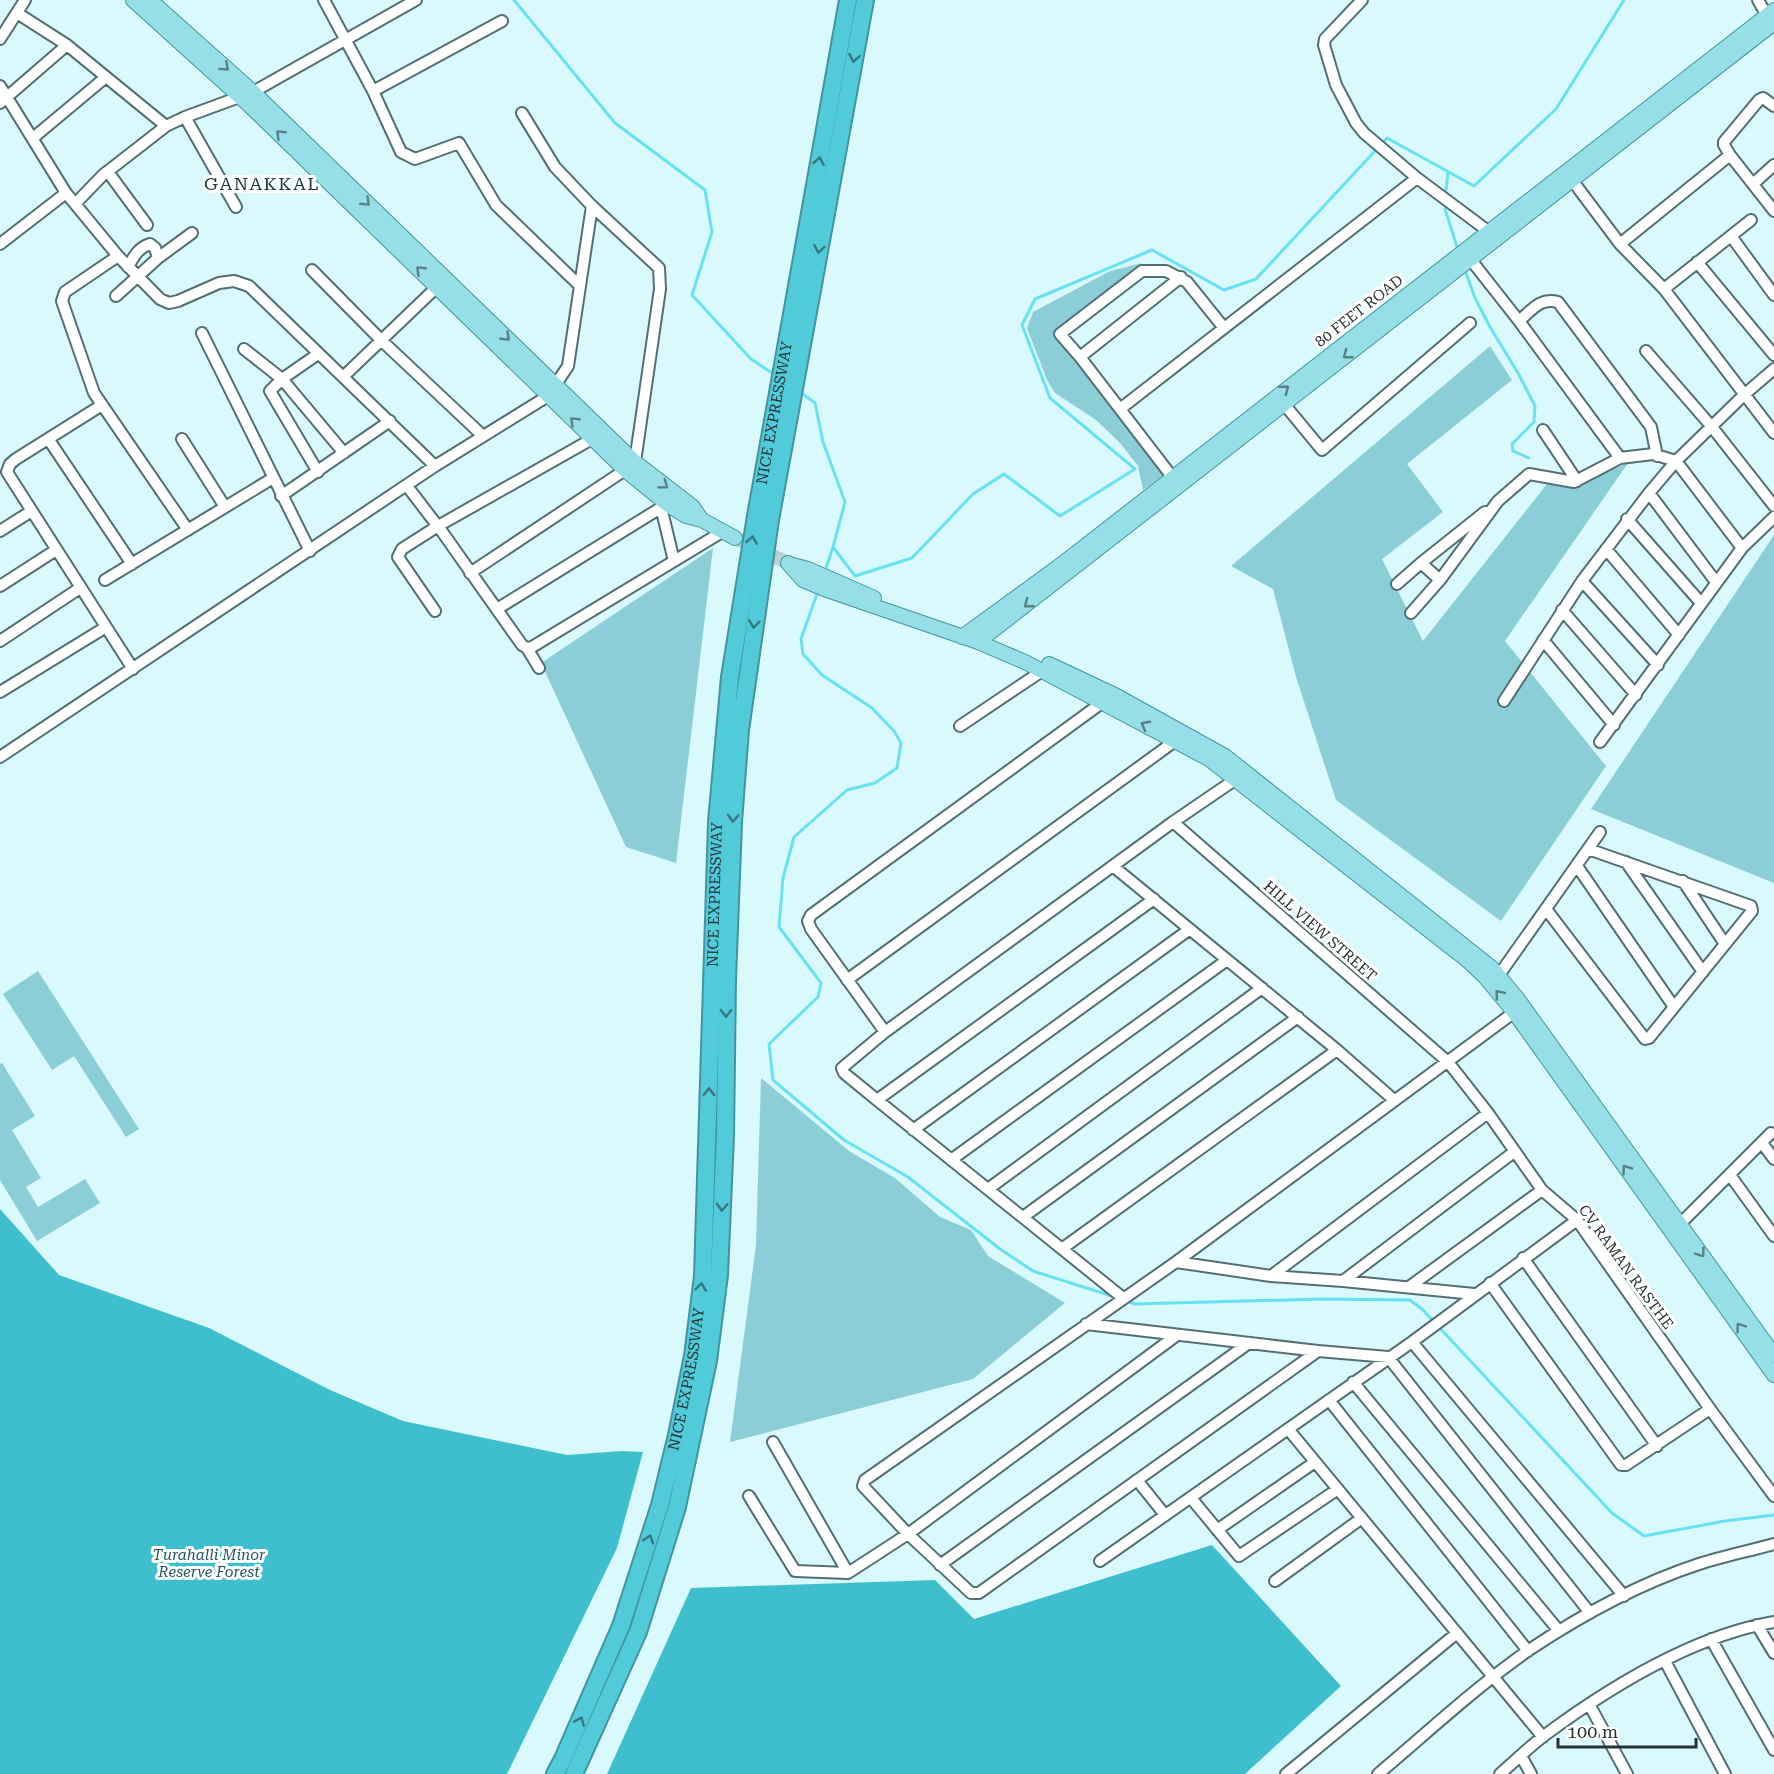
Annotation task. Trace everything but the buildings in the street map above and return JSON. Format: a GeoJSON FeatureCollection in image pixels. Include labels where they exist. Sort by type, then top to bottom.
{"type":"FeatureCollection","features":[{"type":"Feature","properties":{"kind":"highway","name":"NICE EXPRESSWAY"},"geometry":{"type":"LineString","coordinates":[[574,1774],[638,1632],[677,1507],[708,1361],[719,1263],[725,1136],[732,833],[740,730],[763,566],[793,401],[791,366],[848,0]]}},
{"type":"Feature","properties":{"kind":"highway","name":"NICE EXPRESSWAY"},"geometry":{"type":"LineString","coordinates":[[555,1774],[621,1626],[660,1505],[693,1356],[703,1276],[716,833],[730,677],[779,389],[791,366],[865,0]]}},
{"type":"Feature","properties":{"kind":"main road"},"geometry":{"type":"LineString","coordinates":[[133,0],[247,95]]}},
{"type":"Feature","properties":{"kind":"main road"},"geometry":{"type":"LineString","coordinates":[[150,0],[630,466],[664,506],[702,520],[735,538]]}},
{"type":"Feature","properties":{"kind":"main road","name":"80 FEET ROAD"},"geometry":{"type":"LineString","coordinates":[[974,637],[1062,564],[1467,255],[1772,18]]}},
{"type":"Feature","properties":{"kind":"main road","name":"80 FEET ROAD"},"geometry":{"type":"LineString","coordinates":[[974,637],[1284,404],[1467,255],[1488,231],[1569,176]]}},
{"type":"Feature","properties":{"kind":"main road"},"geometry":{"type":"LineString","coordinates":[[552,390],[592,439],[692,506],[702,520]]}},
{"type":"Feature","properties":{"kind":"main road"},"geometry":{"type":"LineString","coordinates":[[806,574],[830,585],[974,637],[1115,695],[1215,750],[1241,776],[1467,960],[1518,1009]]}},
{"type":"Feature","properties":{"kind":"main road"},"geometry":{"type":"LineString","coordinates":[[974,637],[1241,776],[1485,962],[1498,975],[1518,1009],[1676,1228],[1774,1355]]}},
{"type":"Feature","properties":{"kind":"main road"},"geometry":{"type":"LineString","coordinates":[[1676,1228],[1774,1375]]}},
{"type":"Feature","properties":{"kind":"street"},"geometry":{"type":"LineString","coordinates":[[0,39],[24,0]]}},
{"type":"Feature","properties":{"kind":"street"},"geometry":{"type":"LineString","coordinates":[[324,0],[373,91],[401,152],[415,159],[459,143],[496,205],[579,285]]}},
{"type":"Feature","properties":{"kind":"street"},"geometry":{"type":"LineString","coordinates":[[75,204],[108,172],[166,126],[247,95],[344,40],[399,5],[416,0]]}},
{"type":"Feature","properties":{"kind":"street"},"geometry":{"type":"LineString","coordinates":[[1362,0],[1326,36],[1324,45],[1336,85],[1356,123],[1390,156],[1488,231]]}},
{"type":"Feature","properties":{"kind":"street"},"geometry":{"type":"LineString","coordinates":[[1758,0],[1772,18]]}},
{"type":"Feature","properties":{"kind":"street"},"geometry":{"type":"LineString","coordinates":[[17,13],[67,45],[166,126]]}},
{"type":"Feature","properties":{"kind":"street"},"geometry":{"type":"LineString","coordinates":[[373,91],[502,21]]}},
{"type":"Feature","properties":{"kind":"street"},"geometry":{"type":"LineString","coordinates":[[4,100],[67,45]]}},
{"type":"Feature","properties":{"kind":"street"},"geometry":{"type":"LineString","coordinates":[[33,138],[106,77]]}},
{"type":"Feature","properties":{"kind":"street"},"geometry":{"type":"LineString","coordinates":[[0,86],[4,100],[33,138],[66,193],[118,256],[160,299],[169,303],[219,283],[234,281],[249,286],[435,466]]}},
{"type":"Feature","properties":{"kind":"street"},"geometry":{"type":"LineString","coordinates":[[1774,106],[1763,98],[1759,100],[1724,142],[1730,155],[1774,212]]}},
{"type":"Feature","properties":{"kind":"street"},"geometry":{"type":"LineString","coordinates":[[470,573],[630,466],[660,289],[659,268],[592,206],[555,167],[522,113]]}},
{"type":"Feature","properties":{"kind":"street"},"geometry":{"type":"LineString","coordinates":[[185,117],[236,207]]}},
{"type":"Feature","properties":{"kind":"street"},"geometry":{"type":"LineString","coordinates":[[1620,244],[1730,155]]}},
{"type":"Feature","properties":{"kind":"street"},"geometry":{"type":"LineString","coordinates":[[1753,184],[1774,165]]}},
{"type":"Feature","properties":{"kind":"street"},"geometry":{"type":"LineString","coordinates":[[108,172],[147,225]]}},
{"type":"Feature","properties":{"kind":"street"},"geometry":{"type":"LineString","coordinates":[[1569,176],[1620,244],[1664,289],[1774,433]]}},
{"type":"Feature","properties":{"kind":"street"},"geometry":{"type":"LineString","coordinates":[[1120,409],[1417,178]]}},
{"type":"Feature","properties":{"kind":"street"},"geometry":{"type":"LineString","coordinates":[[0,244],[66,193]]}},
{"type":"Feature","properties":{"kind":"street"},"geometry":{"type":"LineString","coordinates":[[0,757],[552,390],[568,366],[592,206]]}},
{"type":"Feature","properties":{"kind":"street"},"geometry":{"type":"LineString","coordinates":[[1664,289],[1751,220]]}},
{"type":"Feature","properties":{"kind":"street"},"geometry":{"type":"LineString","coordinates":[[116,296],[158,258],[192,234]]}},
{"type":"Feature","properties":{"kind":"street"},"geometry":{"type":"LineString","coordinates":[[1731,236],[1774,295]]}},
{"type":"Feature","properties":{"kind":"street"},"geometry":{"type":"LineString","coordinates":[[128,267],[137,251],[150,244],[155,248],[158,258]]}},
{"type":"Feature","properties":{"kind":"street"},"geometry":{"type":"LineString","coordinates":[[1467,255],[1519,321],[1620,458]]}},
{"type":"Feature","properties":{"kind":"street"},"geometry":{"type":"LineString","coordinates":[[118,256],[65,292],[62,301],[88,378],[102,405],[188,530]]}},
{"type":"Feature","properties":{"kind":"street"},"geometry":{"type":"LineString","coordinates":[[1697,262],[1774,356]]}},
{"type":"Feature","properties":{"kind":"street"},"geometry":{"type":"LineString","coordinates":[[312,270],[381,340],[483,436]]}},
{"type":"Feature","properties":{"kind":"street"},"geometry":{"type":"LineString","coordinates":[[1173,478],[1060,334],[1142,272],[1162,270],[1181,277],[1224,328]]}},
{"type":"Feature","properties":{"kind":"street"},"geometry":{"type":"LineString","coordinates":[[1080,357],[1181,277]]}},
{"type":"Feature","properties":{"kind":"street"},"geometry":{"type":"LineString","coordinates":[[344,376],[441,283]]}},
{"type":"Feature","properties":{"kind":"street"},"geometry":{"type":"LineString","coordinates":[[1519,321],[1542,302],[1547,300],[1558,302],[1651,428],[1657,456]]}},
{"type":"Feature","properties":{"kind":"street"},"geometry":{"type":"LineString","coordinates":[[1284,404],[1322,450],[1470,323]]}},
{"type":"Feature","properties":{"kind":"street"},"geometry":{"type":"LineString","coordinates":[[202,333],[310,551]]}},
{"type":"Feature","properties":{"kind":"street"},"geometry":{"type":"LineString","coordinates":[[244,349],[282,379],[344,453]]}},
{"type":"Feature","properties":{"kind":"street"},"geometry":{"type":"LineString","coordinates":[[1646,351],[1712,427],[1774,506]]}},
{"type":"Feature","properties":{"kind":"street"},"geometry":{"type":"LineString","coordinates":[[318,354],[271,388],[271,395],[318,472]]}},
{"type":"Feature","properties":{"kind":"street"},"geometry":{"type":"LineString","coordinates":[[1504,701],[1582,581],[1648,493],[1676,461],[1745,393],[1774,369]]}},
{"type":"Feature","properties":{"kind":"street"},"geometry":{"type":"LineString","coordinates":[[102,405],[16,459],[3,475],[56,550],[133,669]]}},
{"type":"Feature","properties":{"kind":"street"},"geometry":{"type":"LineString","coordinates":[[281,496],[390,421]]}},
{"type":"Feature","properties":{"kind":"street"},"geometry":{"type":"LineString","coordinates":[[1543,430],[1577,482]]}},
{"type":"Feature","properties":{"kind":"street"},"geometry":{"type":"LineString","coordinates":[[182,439],[225,507]]}},
{"type":"Feature","properties":{"kind":"street"},"geometry":{"type":"LineString","coordinates":[[435,611],[398,556],[402,549],[438,526],[592,439]]}},
{"type":"Feature","properties":{"kind":"street"},"geometry":{"type":"LineString","coordinates":[[49,440],[132,564]]}},
{"type":"Feature","properties":{"kind":"street"},"geometry":{"type":"LineString","coordinates":[[1397,584],[1529,474],[1577,482],[1620,458],[1653,454],[1676,461],[1742,548]]}},
{"type":"Feature","properties":{"kind":"street"},"geometry":{"type":"LineString","coordinates":[[105,580],[273,478]]}},
{"type":"Feature","properties":{"kind":"street"},"geometry":{"type":"LineString","coordinates":[[407,486],[522,645],[527,648],[539,668]]}},
{"type":"Feature","properties":{"kind":"street"},"geometry":{"type":"LineString","coordinates":[[1648,493],[1716,582]]}},
{"type":"Feature","properties":{"kind":"street"},"geometry":{"type":"LineString","coordinates":[[1411,614],[1440,580],[1498,501]]}},
{"type":"Feature","properties":{"kind":"street"},"geometry":{"type":"LineString","coordinates":[[497,609],[664,506],[674,561]]}},
{"type":"Feature","properties":{"kind":"street"},"geometry":{"type":"LineString","coordinates":[[0,531],[30,512]]}},
{"type":"Feature","properties":{"kind":"street"},"geometry":{"type":"LineString","coordinates":[[1600,742],[1658,666],[1742,548],[1774,517]]}},
{"type":"Feature","properties":{"kind":"street"},"geometry":{"type":"LineString","coordinates":[[1627,519],[1701,603]]}},
{"type":"Feature","properties":{"kind":"street"},"geometry":{"type":"LineString","coordinates":[[527,648],[722,532]]}},
{"type":"Feature","properties":{"kind":"street"},"geometry":{"type":"LineString","coordinates":[[1606,549],[1679,635]]}},
{"type":"Feature","properties":{"kind":"street"},"geometry":{"type":"LineString","coordinates":[[0,586],[56,550]]}},
{"type":"Feature","properties":{"kind":"street"},"geometry":{"type":"LineString","coordinates":[[1421,563],[1440,580]]}},
{"type":"Feature","properties":{"kind":"street"},"geometry":{"type":"LineString","coordinates":[[1582,581],[1658,666]]}},
{"type":"Feature","properties":{"kind":"street"},"geometry":{"type":"LineString","coordinates":[[0,641],[80,588]]}},
{"type":"Feature","properties":{"kind":"street"},"geometry":{"type":"LineString","coordinates":[[1562,610],[1636,695]]}},
{"type":"Feature","properties":{"kind":"street"},"geometry":{"type":"LineString","coordinates":[[0,692],[106,627]]}},
{"type":"Feature","properties":{"kind":"street"},"geometry":{"type":"LineString","coordinates":[[1543,640],[1614,725]]}},
{"type":"Feature","properties":{"kind":"street"},"geometry":{"type":"LineString","coordinates":[[960,726],[1042,671]]}},
{"type":"Feature","properties":{"kind":"street"},"geometry":{"type":"LineString","coordinates":[[885,1032],[810,927],[808,921],[811,915],[1102,702]]}},
{"type":"Feature","properties":{"kind":"street"},"geometry":{"type":"LineString","coordinates":[[847,980],[1175,741]]}},
{"type":"Feature","properties":{"kind":"street"},"geometry":{"type":"LineString","coordinates":[[1123,1298],[913,1130],[844,1073],[842,1068],[885,1032],[1173,822],[1241,776]]}},
{"type":"Feature","properties":{"kind":"street","name":"HILL VIEW STREET"},"geometry":{"type":"LineString","coordinates":[[1173,822],[1448,1062]]}},
{"type":"Feature","properties":{"kind":"street"},"geometry":{"type":"LineString","coordinates":[[1498,975],[1600,832]]}},
{"type":"Feature","properties":{"kind":"street"},"geometry":{"type":"LineString","coordinates":[[1546,909],[1644,1039],[1648,1038],[1752,911],[1752,907],[1588,849]]}},
{"type":"Feature","properties":{"kind":"street"},"geometry":{"type":"LineString","coordinates":[[1626,862],[1703,972]]}},
{"type":"Feature","properties":{"kind":"street"},"geometry":{"type":"LineString","coordinates":[[1577,866],[1674,1007]]}},
{"type":"Feature","properties":{"kind":"street"},"geometry":{"type":"LineString","coordinates":[[1114,867],[1298,1017],[1394,1100]]}},
{"type":"Feature","properties":{"kind":"street"},"geometry":{"type":"LineString","coordinates":[[1683,881],[1725,944]]}},
{"type":"Feature","properties":{"kind":"street"},"geometry":{"type":"LineString","coordinates":[[877,1100],[1154,899]]}},
{"type":"Feature","properties":{"kind":"street"},"geometry":{"type":"LineString","coordinates":[[913,1130],[1190,929]]}},
{"type":"Feature","properties":{"kind":"street"},"geometry":{"type":"LineString","coordinates":[[951,1160],[1227,960]]}},
{"type":"Feature","properties":{"kind":"street"},"geometry":{"type":"LineString","coordinates":[[988,1189],[1262,988]]}},
{"type":"Feature","properties":{"kind":"street"},"geometry":{"type":"LineString","coordinates":[[1318,1351],[979,1593],[971,1593],[940,1565],[864,1488],[865,1480],[1176,1262],[1518,1009]]}},
{"type":"Feature","properties":{"kind":"street"},"geometry":{"type":"LineString","coordinates":[[1023,1217],[1298,1017]]}},
{"type":"Feature","properties":{"kind":"street"},"geometry":{"type":"LineString","coordinates":[[1063,1248],[1337,1050]]}},
{"type":"Feature","properties":{"kind":"street","name":"CV RAMAN RASTHE"},"geometry":{"type":"LineString","coordinates":[[1448,1062],[1488,1113],[1542,1190],[1577,1220],[1774,1496]]}},
{"type":"Feature","properties":{"kind":"street"},"geometry":{"type":"LineString","coordinates":[[1271,1276],[1488,1113]]}},
{"type":"Feature","properties":{"kind":"street"},"geometry":{"type":"LineString","coordinates":[[1676,1228],[1772,1133]]}},
{"type":"Feature","properties":{"kind":"street"},"geometry":{"type":"LineString","coordinates":[[1762,1143],[1774,1159]]}},
{"type":"Feature","properties":{"kind":"street"},"geometry":{"type":"LineString","coordinates":[[1343,1281],[1514,1152]]}},
{"type":"Feature","properties":{"kind":"street"},"geometry":{"type":"LineString","coordinates":[[1730,1175],[1774,1236]]}},
{"type":"Feature","properties":{"kind":"street"},"geometry":{"type":"LineString","coordinates":[[1409,1287],[1542,1190]]}},
{"type":"Feature","properties":{"kind":"street"},"geometry":{"type":"LineString","coordinates":[[1100,1561],[1412,1342],[1490,1282],[1577,1220]]}},
{"type":"Feature","properties":{"kind":"street"},"geometry":{"type":"LineString","coordinates":[[1523,1258],[1657,1446]]}},
{"type":"Feature","properties":{"kind":"street"},"geometry":{"type":"LineString","coordinates":[[1176,1262],[1271,1276],[1474,1294]]}},
{"type":"Feature","properties":{"kind":"street"},"geometry":{"type":"LineString","coordinates":[[1490,1282],[1619,1464],[1626,1465],[1710,1409]]}},
{"type":"Feature","properties":{"kind":"street"},"geometry":{"type":"LineString","coordinates":[[1086,1324],[1388,1357],[1590,1613]]}},
{"type":"Feature","properties":{"kind":"street"},"geometry":{"type":"LineString","coordinates":[[749,1496],[795,1571],[848,1573],[908,1534],[1177,1335]]}},
{"type":"Feature","properties":{"kind":"street"},"geometry":{"type":"LineString","coordinates":[[1412,1342],[1624,1596]]}},
{"type":"Feature","properties":{"kind":"street"},"geometry":{"type":"LineString","coordinates":[[940,1565],[1249,1343]]}},
{"type":"Feature","properties":{"kind":"street"},"geometry":{"type":"LineString","coordinates":[[1353,1382],[1559,1631]]}},
{"type":"Feature","properties":{"kind":"street"},"geometry":{"type":"LineString","coordinates":[[1329,1400],[1528,1651]]}},
{"type":"Feature","properties":{"kind":"street"},"geometry":{"type":"LineString","coordinates":[[1288,1429],[1543,1737]]}},
{"type":"Feature","properties":{"kind":"street"},"geometry":{"type":"LineString","coordinates":[[773,1442],[848,1573]]}},
{"type":"Feature","properties":{"kind":"street"},"geometry":{"type":"LineString","coordinates":[[1217,1530],[1315,1462]]}},
{"type":"Feature","properties":{"kind":"street"},"geometry":{"type":"LineString","coordinates":[[1137,1480],[1165,1515]]}},
{"type":"Feature","properties":{"kind":"street"},"geometry":{"type":"LineString","coordinates":[[1191,1498],[1239,1556],[1338,1489]]}},
{"type":"Feature","properties":{"kind":"street"},"geometry":{"type":"LineString","coordinates":[[1275,1581],[1362,1518]]}},
{"type":"Feature","properties":{"kind":"street"},"geometry":{"type":"LineString","coordinates":[[1378,1774],[1493,1677],[1559,1631],[1624,1596],[1699,1564],[1774,1544]]}},
{"type":"Feature","properties":{"kind":"street"},"geometry":{"type":"LineString","coordinates":[[1500,1774],[1543,1737],[1589,1704],[1665,1660],[1711,1640],[1774,1622]]}},
{"type":"Feature","properties":{"kind":"street"},"geometry":{"type":"LineString","coordinates":[[1757,1625],[1774,1653]]}},
{"type":"Feature","properties":{"kind":"street"},"geometry":{"type":"LineString","coordinates":[[1286,1774],[1457,1633]]}},
{"type":"Feature","properties":{"kind":"street"},"geometry":{"type":"LineString","coordinates":[[1711,1640],[1774,1750]]}},
{"type":"Feature","properties":{"kind":"street"},"geometry":{"type":"LineString","coordinates":[[1665,1660],[1725,1774]]}},
{"type":"Feature","properties":{"kind":"street"},"geometry":{"type":"LineString","coordinates":[[1589,1704],[1627,1774]]}},
{"type":"Feature","properties":{"kind":"street"},"geometry":{"type":"LineString","coordinates":[[1521,1756],[1531,1774]]}},
{"type":"Feature","properties":{"kind":"shaded area"},"geometry":{"type":"Polygon","coordinates":[[[1142,263],[1053,334],[1165,474],[1143,490],[1138,466],[1120,443],[1096,420],[1055,393],[1047,380],[1027,328],[1033,312],[1110,271],[1142,263]]]}},
{"type":"Feature","properties":{"kind":"shaded area"},"geometry":{"type":"Polygon","coordinates":[[[1490,346],[1512,380],[1407,464],[1443,512],[1382,559],[1423,641],[1547,484],[1570,488],[1628,463],[1505,641],[1606,766],[1501,921],[1336,800],[1296,677],[1273,589],[1231,566],[1490,346]]]}},
{"type":"Feature","properties":{"kind":"shaded area"},"geometry":{"type":"Polygon","coordinates":[[[1774,535],[1774,883],[1591,809],[1774,535]]]}},
{"type":"Feature","properties":{"kind":"shaded area"},"geometry":{"type":"Polygon","coordinates":[[[713,548],[676,863],[626,847],[541,663],[713,548]]]}},
{"type":"Feature","properties":{"kind":"shaded area"},"geometry":{"type":"Polygon","coordinates":[[[38,971],[139,1129],[126,1137],[74,1056],[52,1070],[3,994],[38,971]]]}},
{"type":"Feature","properties":{"kind":"shaded area"},"geometry":{"type":"Polygon","coordinates":[[[2,1063],[35,1116],[12,1130],[41,1178],[26,1187],[38,1207],[85,1179],[100,1203],[37,1241],[0,1180],[0,1064],[2,1063]]]}},
{"type":"Feature","properties":{"kind":"shaded area"},"geometry":{"type":"Polygon","coordinates":[[[761,1078],[849,1151],[895,1178],[940,1217],[971,1230],[988,1256],[1065,1303],[973,1379],[730,1442],[756,1245],[761,1078]]]}},
{"type":"Feature","properties":{"kind":"green space","name":"Turahalli Minor Reserve Forest"},"geometry":{"type":"Polygon","coordinates":[[[0,1209],[59,1275],[209,1328],[330,1390],[403,1421],[567,1455],[621,1451],[643,1452],[617,1548],[507,1774],[0,1774],[0,1209]]]}},
{"type":"Feature","properties":{"kind":"green space"},"geometry":{"type":"Polygon","coordinates":[[[1212,1545],[1341,1686],[1245,1774],[607,1774],[691,1588],[935,1580],[974,1619],[1212,1545]]]}},
{"type":"Feature","properties":{"kind":"waterway"},"geometry":{"type":"LineString","coordinates":[[514,0],[615,123],[705,190],[712,232],[692,295],[751,359],[775,375]]}},
{"type":"Feature","properties":{"kind":"waterway"},"geometry":{"type":"LineString","coordinates":[[800,392],[815,403],[823,442],[845,502],[833,547],[855,576],[912,558],[973,494],[1004,474],[1060,516],[1135,469],[1050,398],[1022,325],[1035,299],[1152,250],[1224,290],[1256,279],[1387,138],[1474,186],[1556,109],[1624,0]]}},
{"type":"Feature","properties":{"kind":"waterway"},"geometry":{"type":"LineString","coordinates":[[1446,190],[1448,172]]}},
{"type":"Feature","properties":{"kind":"waterway"},"geometry":{"type":"LineString","coordinates":[[1445,209],[1458,250]]}},
{"type":"Feature","properties":{"kind":"waterway"},"geometry":{"type":"LineString","coordinates":[[1466,273],[1475,298],[1490,327],[1535,406],[1534,422],[1512,444],[1513,451],[1529,458]]}},
{"type":"Feature","properties":{"kind":"waterway"},"geometry":{"type":"LineString","coordinates":[[825,571],[833,547]]}},
{"type":"Feature","properties":{"kind":"waterway"},"geometry":{"type":"LineString","coordinates":[[818,591],[801,639],[803,654],[822,675],[872,708],[894,731],[901,743],[897,768],[875,783],[847,790],[794,837],[783,878],[779,927],[821,983],[818,997],[769,1044],[773,1080],[844,1140],[908,1177],[1000,1249],[1033,1271],[1115,1297]]}},
{"type":"Feature","properties":{"kind":"waterway"},"geometry":{"type":"LineString","coordinates":[[1127,1301],[1135,1304],[1323,1299],[1410,1300],[1423,1310],[1612,1513],[1644,1536],[1725,1521],[1774,1515]]}},
{"type":"Feature","properties":{"kind":"tunnel"},"geometry":{"type":"LineString","coordinates":[[735,538],[788,563]]}},
{"type":"Feature","properties":{"kind":"district","name":"GANAKKAL"},"geometry":{"type":"Point","coordinates":[262,183]}}]}
